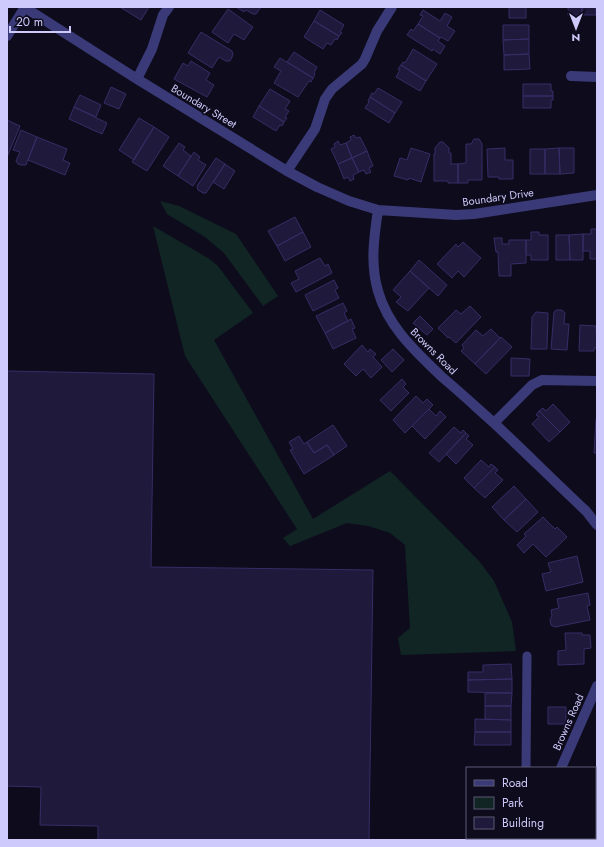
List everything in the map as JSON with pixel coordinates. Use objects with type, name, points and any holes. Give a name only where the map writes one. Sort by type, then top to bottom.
[{"type":"street","points":[[7,36],[24,7]]},
{"type":"street","name":"Boundary Street","points":[[24,7],[287,171],[349,202],[378,210]]},
{"type":"street","points":[[138,79],[152,49],[163,15],[169,7]]},
{"type":"street","points":[[287,171],[315,129],[325,99],[332,89],[362,64],[377,31],[392,7]]},
{"type":"street","points":[[571,76],[597,77]]},
{"type":"street","name":"Boundary Drive","points":[[378,210],[456,215],[474,214],[597,195]]},
{"type":"street","name":"Browns Road","points":[[378,210],[373,268],[378,292],[386,312],[398,332],[412,349],[586,511],[597,525]]},
{"type":"street","points":[[494,424],[532,385],[542,380],[597,381]]},
{"type":"street","name":"Browns Road","points":[[561,767],[597,686]]},
{"type":"lane","points":[[526,656],[526,767]]},
{"type":"green space","points":[[160,201],[179,206],[236,234],[278,296],[263,306],[224,253],[205,237],[167,214]]},
{"type":"green space","points":[[153,226],[208,258],[218,266],[253,313],[214,340],[313,519],[390,471],[479,561],[494,581],[512,622],[516,651],[401,655],[398,638],[410,628],[405,545],[390,533],[368,526],[347,523],[290,546],[283,538],[297,529],[185,356]]},
{"type":"green space","points":[[486,839],[519,839],[519,840]]},
{"type":"building","points":[[120,7],[149,7],[141,20]]},
{"type":"building","points":[[236,7],[261,7],[256,14],[253,14],[246,10],[244,12]]},
{"type":"building","points":[[509,7],[526,7],[526,18],[509,18]]},
{"type":"building","points":[[568,7],[582,7],[582,15],[568,15]]},
{"type":"building","points":[[582,7],[596,7],[596,15],[582,15]]},
{"type":"building","points":[[228,9],[253,27],[244,40],[234,34],[228,43],[212,32]]},
{"type":"building","points":[[320,10],[344,25],[340,32],[342,33],[339,36],[314,21]]},
{"type":"building","points":[[423,10],[440,21],[445,13],[452,17],[447,26],[455,31],[448,41],[441,37],[440,38],[418,24],[423,16],[420,15]]},
{"type":"building","points":[[314,21],[339,36],[337,40],[335,39],[331,45],[327,43],[323,49],[304,37]]},
{"type":"building","points":[[418,24],[440,38],[438,41],[445,46],[440,54],[433,49],[432,51],[407,35],[411,29],[413,31]]},
{"type":"building","points":[[503,25],[529,25],[529,39],[503,40]]},
{"type":"building","points":[[201,32],[232,51],[233,55],[230,61],[226,61],[219,57],[212,68],[188,53]]},
{"type":"building","points":[[529,39],[529,54],[504,55],[503,40]]},
{"type":"building","points":[[413,49],[437,64],[426,81],[401,65],[403,62],[405,63]]},
{"type":"building","points":[[294,52],[317,67],[313,78],[287,62]]},
{"type":"building","points":[[529,54],[530,69],[504,70],[504,55]]},
{"type":"building","points":[[280,58],[313,78],[311,82],[309,81],[298,97],[274,83],[281,71],[274,67]]},
{"type":"building","points":[[191,61],[210,73],[206,80],[214,85],[207,97],[174,79],[183,63],[188,66]]},
{"type":"building","points":[[401,65],[426,81],[420,91],[396,77],[400,70],[398,69]]},
{"type":"building","points":[[523,84],[551,84],[553,96],[523,96]]},
{"type":"building","points":[[111,87],[126,94],[119,109],[104,103]]},
{"type":"building","points":[[378,88],[402,102],[395,113],[370,97]]},
{"type":"building","points":[[270,89],[290,101],[285,109],[289,111],[284,122],[259,106]]},
{"type":"building","points":[[80,95],[101,105],[96,117],[74,107]]},
{"type":"building","points":[[523,96],[553,96],[553,100],[551,100],[551,108],[523,108]]},
{"type":"building","points":[[370,97],[395,113],[389,123],[365,108]]},
{"type":"building","points":[[259,106],[284,122],[282,126],[280,125],[276,131],[253,117]]},
{"type":"building","points":[[74,107],[107,123],[102,134],[69,119]]},
{"type":"building","points":[[139,118],[154,127],[134,160],[119,150]]},
{"type":"building","points":[[7,120],[20,126],[7,157]]},
{"type":"building","points":[[154,127],[169,137],[147,171],[132,162]]},
{"type":"building","points":[[21,130],[37,137],[26,165],[18,164],[16,161],[20,152],[13,150]]},
{"type":"building","points":[[354,135],[356,138],[360,137],[367,151],[352,158],[346,143],[351,140],[350,137]]},
{"type":"building","points":[[37,137],[67,149],[63,160],[70,163],[65,175],[28,160]]},
{"type":"building","points":[[474,139],[479,139],[482,144],[482,180],[468,180],[468,183],[458,183],[458,164],[466,163],[466,144],[471,144]]},
{"type":"building","points":[[338,141],[340,145],[346,143],[352,158],[338,164],[331,149],[335,147],[334,144]]},
{"type":"building","points":[[440,142],[443,142],[449,148],[449,153],[451,153],[451,164],[458,164],[458,183],[434,181],[434,154],[435,148]]},
{"type":"building","points":[[179,143],[185,147],[183,150],[191,156],[178,176],[163,166]]},
{"type":"building","points":[[411,148],[430,154],[421,182],[409,178],[408,180],[394,176],[400,158],[407,160]]},
{"type":"building","points":[[505,148],[505,160],[513,160],[513,179],[488,177],[487,149]]},
{"type":"building","points":[[559,148],[574,148],[574,173],[560,174]]},
{"type":"building","points":[[559,148],[560,174],[545,174],[545,149]]},
{"type":"building","points":[[530,149],[545,149],[545,174],[530,174]]},
{"type":"building","points":[[367,151],[373,166],[369,168],[371,172],[366,174],[364,170],[359,172],[352,158]]},
{"type":"building","points":[[194,152],[200,157],[198,160],[206,165],[193,186],[178,176]]},
{"type":"building","points":[[216,158],[225,164],[206,193],[203,193],[198,190],[197,186]]},
{"type":"building","points":[[352,158],[359,172],[353,175],[354,179],[350,181],[348,177],[344,179],[338,164]]},
{"type":"building","points":[[225,164],[235,171],[224,189],[213,182]]},
{"type":"building","points":[[295,217],[303,232],[277,246],[268,231]]},
{"type":"building","points":[[591,229],[597,229],[597,259],[590,259],[590,251],[583,251],[583,234],[591,234]]},
{"type":"building","points":[[303,232],[311,247],[285,261],[277,246]]},
{"type":"building","points":[[531,232],[539,232],[539,235],[548,235],[548,260],[531,260],[531,255],[526,255],[526,240],[531,240]]},
{"type":"building","points":[[583,234],[583,260],[570,260],[569,235]]},
{"type":"building","points":[[556,235],[569,235],[570,260],[556,260]]},
{"type":"building","points":[[494,238],[502,238],[502,244],[509,244],[509,240],[526,240],[526,263],[511,264],[511,276],[499,276],[498,252],[496,252]]},
{"type":"building","points":[[463,242],[481,258],[464,277],[458,271],[452,278],[437,264],[456,244],[458,247]]},
{"type":"building","points":[[320,258],[325,266],[328,264],[332,273],[296,292],[291,283],[299,279],[295,271]]},
{"type":"building","points":[[419,260],[447,285],[438,296],[410,271]]},
{"type":"building","points":[[410,271],[429,288],[408,311],[396,302],[401,297],[393,290]]},
{"type":"building","points":[[334,280],[338,288],[335,290],[339,298],[313,311],[305,295]]},
{"type":"building","points":[[343,303],[347,311],[344,313],[348,321],[325,333],[316,316]]},
{"type":"building","points":[[470,306],[481,317],[456,343],[449,337],[448,338],[438,328],[456,310],[461,314]]},
{"type":"building","points":[[556,310],[562,310],[565,313],[564,324],[569,324],[567,350],[551,349],[554,312]]},
{"type":"building","points":[[536,312],[548,313],[547,349],[531,349],[532,317]]},
{"type":"building","points":[[420,316],[433,329],[427,335],[413,323]]},
{"type":"building","points":[[351,319],[355,328],[352,329],[356,338],[333,349],[325,333]]},
{"type":"building","points":[[580,325],[596,326],[597,348],[594,348],[594,351],[579,351]]},
{"type":"building","points":[[491,329],[500,338],[475,364],[461,351],[464,348],[462,345],[476,330],[483,336]]},
{"type":"building","points":[[501,337],[512,347],[486,374],[475,364]]},
{"type":"building","points":[[362,345],[368,352],[370,349],[376,354],[373,357],[382,367],[371,378],[363,369],[356,376],[344,364]]},
{"type":"building","points":[[393,349],[404,360],[392,372],[381,360]]},
{"type":"building","points":[[511,358],[530,359],[529,376],[511,376]]},
{"type":"building","points":[[7,371],[154,374],[151,567],[373,570],[369,840],[98,840],[98,826],[40,825],[41,787],[7,786]]},
{"type":"building","points":[[402,379],[406,384],[403,387],[409,393],[391,411],[380,400]]},
{"type":"building","points":[[416,396],[423,403],[427,399],[433,405],[405,433],[393,420]]},
{"type":"building","points":[[553,404],[570,422],[560,432],[539,411],[543,408],[546,411]]},
{"type":"building","points":[[429,409],[436,416],[440,411],[446,417],[425,439],[412,426]]},
{"type":"building","points":[[539,411],[560,432],[549,442],[532,424],[539,417],[536,415]]},
{"type":"building","points":[[596,419],[597,453],[594,453]]},
{"type":"building","points":[[333,425],[347,446],[334,455],[327,445],[314,453],[307,442]]},
{"type":"building","points":[[454,427],[461,433],[463,430],[466,433],[439,462],[429,453]]},
{"type":"building","points":[[466,433],[469,436],[466,439],[473,445],[456,464],[446,454]]},
{"type":"building","points":[[299,436],[304,444],[307,442],[314,453],[327,445],[334,455],[304,474],[290,450],[293,449],[289,442]]},
{"type":"building","points":[[481,460],[489,467],[491,464],[495,467],[474,488],[464,478]]},
{"type":"building","points":[[495,467],[498,470],[495,473],[503,480],[485,498],[474,488]]},
{"type":"building","points":[[514,486],[526,499],[504,520],[492,507]]},
{"type":"building","points":[[526,499],[538,512],[517,532],[504,520]]},
{"type":"building","points":[[543,517],[555,529],[557,527],[567,537],[546,557],[533,544],[524,553],[517,545],[526,536],[524,534]]},
{"type":"building","points":[[577,556],[583,582],[546,591],[542,574],[551,572],[548,563]]},
{"type":"building","points":[[588,593],[590,605],[587,606],[590,620],[555,627],[551,625],[551,610],[559,608],[557,599]]},
{"type":"building","points":[[565,633],[582,633],[582,635],[590,635],[591,648],[584,649],[584,664],[558,665],[558,651],[566,650]]},
{"type":"building","points":[[511,664],[512,679],[468,680],[468,672],[483,672],[483,665]]},
{"type":"building","points":[[512,679],[512,693],[468,692],[468,680]]},
{"type":"building","points":[[485,693],[512,693],[511,706],[485,706]]},
{"type":"building","points":[[485,706],[511,706],[511,720],[485,719]]},
{"type":"building","points":[[548,707],[566,707],[566,724],[548,724]]},
{"type":"building","points":[[475,719],[511,720],[511,732],[475,732]]},
{"type":"building","points":[[475,732],[511,732],[511,745],[474,745]]},
{"type":"building","points":[[596,787],[597,787],[596,823]]}]
